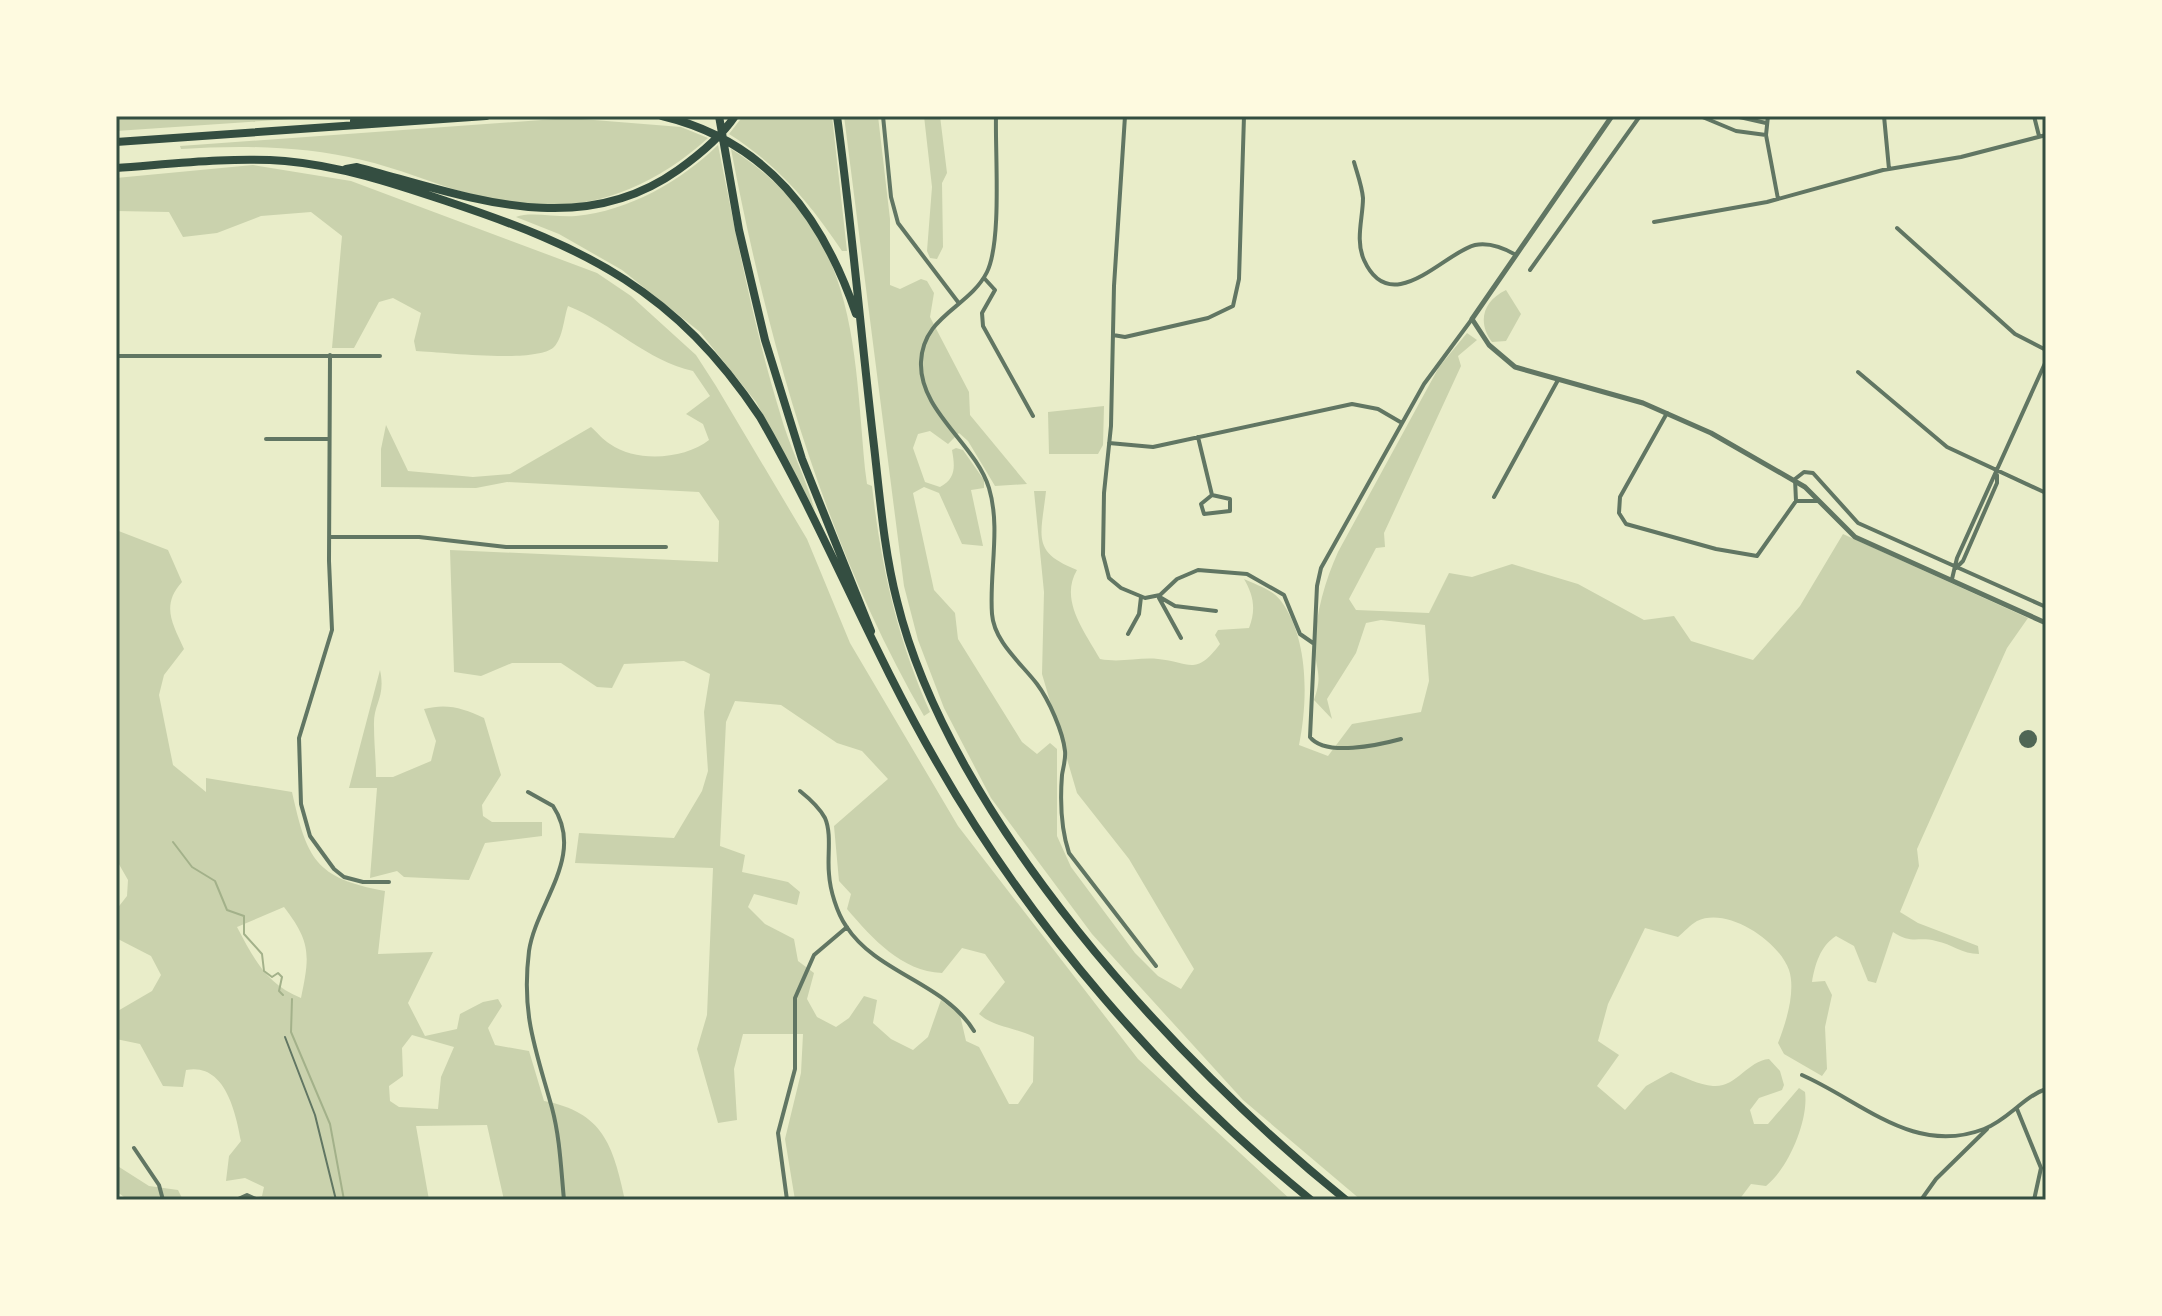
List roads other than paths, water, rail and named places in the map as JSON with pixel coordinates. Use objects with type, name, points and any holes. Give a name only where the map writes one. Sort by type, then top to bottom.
[{"type":"highway","points":[[311,128],[389,116]]},
{"type":"highway","points":[[116,142],[486,116]]},
{"type":"highway","points":[[662,116],[702,129],[745,152],[795,196],[835,256],[859,322]]},
{"type":"highway","points":[[719,116],[751,285],[787,415],[873,638],[913,719],[960,802],[1053,932],[1112,1004],[1186,1086],[1311,1200]]},
{"type":"highway","points":[[345,169],[357,167],[499,204],[558,210],[627,197],[670,176],[707,147],[735,116]]},
{"type":"highway","points":[[837,116],[891,577],[918,668],[954,747],[1033,869],[1112,971],[1220,1088],[1346,1200]]},
{"type":"highway","points":[[116,168],[242,160],[345,169],[554,239],[611,269],[669,310],[716,358],[760,417],[859,616],[873,638]]},
{"type":"street","points":[[883,116],[891,197],[898,223],[958,302]]},
{"type":"street","points":[[996,116],[993,251],[984,278],[933,326],[922,352],[922,375],[929,394],[977,464],[989,489],[993,516],[992,616],[1006,646],[1040,688],[1065,751],[1062,799],[1064,837],[1069,853],[1156,966]]},
{"type":"street","points":[[1125,116],[1103,555],[1109,578],[1121,588],[1141,597],[1158,596],[1175,606],[1216,611]]},
{"type":"street","points":[[1113,335],[1125,337],[1208,318],[1233,306],[1239,279],[1244,116]]},
{"type":"street","points":[[1401,739],[1340,747],[1313,741],[1308,727],[1321,568],[1434,368],[1472,319],[1612,116]]},
{"type":"street","points":[[1530,270],[1640,116]]},
{"type":"street","points":[[1700,116],[1736,131],[1766,135]]},
{"type":"street","points":[[1735,116],[1766,123]]},
{"type":"street","points":[[1768,116],[1766,135],[1778,199]]},
{"type":"street","points":[[1884,116],[1889,169]]},
{"type":"street","points":[[2034,116],[2039,136]]},
{"type":"street","points":[[1654,222],[1778,199],[1889,169],[1961,157],[2046,135]]},
{"type":"street","points":[[1354,162],[1363,198],[1361,251],[1369,269],[1385,280],[1414,281],[1466,248],[1479,245],[1501,247],[1516,255]]},
{"type":"street","points":[[1897,228],[2015,334],[2046,350]]},
{"type":"street","points":[[984,278],[995,290],[982,313],[983,326],[1033,416]]},
{"type":"street","points":[[1472,319],[1504,360],[1521,369],[1667,413],[1711,433],[1795,479],[1855,537],[2046,623]]},
{"type":"street","points":[[330,355],[332,630],[299,738],[301,804],[310,836],[334,869],[363,882],[389,882]]},
{"type":"street","points":[[116,356],[380,356]]},
{"type":"street","points":[[1952,579],[1997,483],[1997,472],[2046,361]]},
{"type":"street","points":[[1858,372],[1947,447],[2046,493]]},
{"type":"street","points":[[1494,497],[1558,380]]},
{"type":"street","points":[[1109,443],[1153,447],[1352,404],[1378,409],[1402,423]]},
{"type":"street","points":[[1667,413],[1620,497],[1619,513],[1626,524],[1752,557],[1766,547],[1796,501],[1795,479]]},
{"type":"street","points":[[1198,437],[1212,495]]},
{"type":"street","points":[[266,439],[329,439]]},
{"type":"street","points":[[1795,479],[1804,472],[1817,474],[1858,523],[2046,607]]},
{"type":"street","points":[[1212,495],[1230,499],[1230,511],[1204,514],[1201,504],[1212,495]]},
{"type":"street","points":[[1796,501],[1821,502]]},
{"type":"street","points":[[330,537],[419,537],[506,547],[666,547]]},
{"type":"street","points":[[1158,596],[1177,579],[1198,570],[1247,574],[1284,595],[1300,634],[1313,643]]},
{"type":"street","points":[[1158,596],[1181,638]]},
{"type":"street","points":[[1128,634],[1139,614],[1141,597]]},
{"type":"street","points":[[800,791],[818,807],[827,821],[829,877],[847,927],[867,948],[950,1001],[962,1012],[974,1031]]},
{"type":"street","points":[[528,792],[540,795],[553,806],[563,837],[561,868],[531,940],[527,988],[530,1035],[552,1111],[564,1200]]},
{"type":"street","points":[[787,1200],[778,1133],[795,1069],[795,998],[814,955],[847,927]]},
{"type":"street","points":[[1802,1075],[1894,1124],[1919,1133],[1944,1139],[1988,1128]]},
{"type":"street","points":[[1921,1200],[1988,1128],[2034,1094],[2046,1089]]},
{"type":"street","points":[[2017,1109],[2041,1168],[2034,1200]]},
{"type":"street","points":[[134,1148],[159,1185],[163,1200]]},
{"type":"street","points":[[236,1200],[247,1195],[258,1200]]},
{"type":"lane","points":[[285,1037],[315,1115],[336,1200]]},
{"type":"waterway","points":[[173,842],[192,867],[215,881],[227,910],[244,916],[244,934],[262,954],[264,971],[272,977],[278,973],[282,977],[279,991],[283,995]]},
{"type":"waterway","points":[[292,999],[291,1032],[330,1124],[344,1200]]}]
